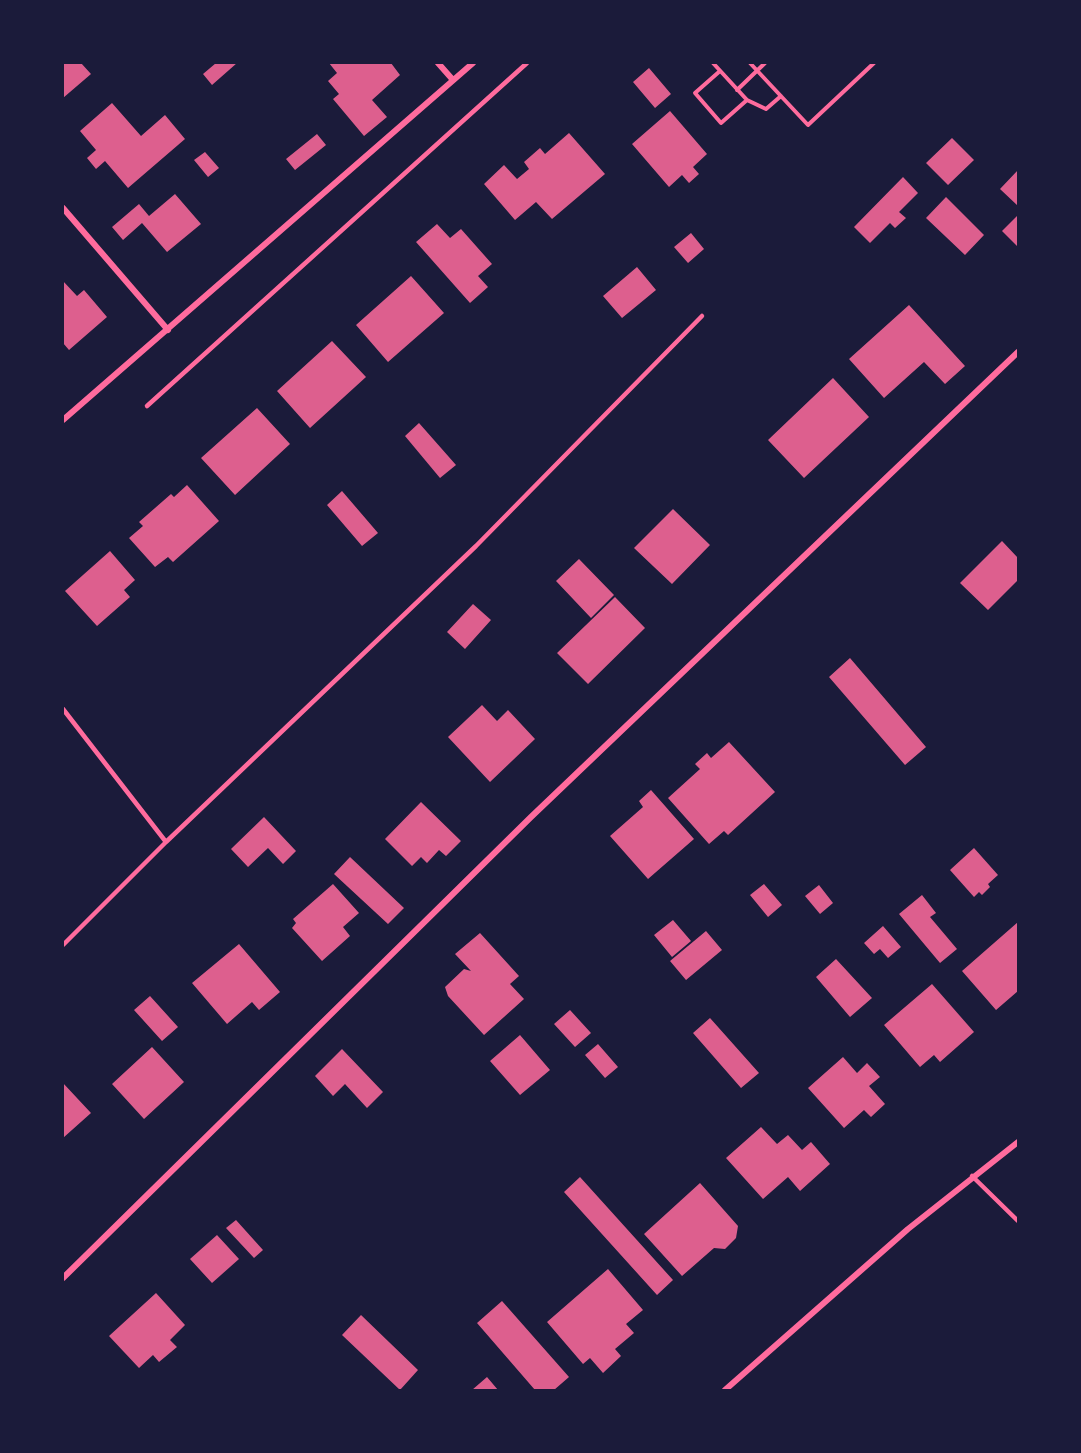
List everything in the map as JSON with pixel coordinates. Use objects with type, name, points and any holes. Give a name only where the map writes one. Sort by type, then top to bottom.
[{"type":"street","points":[[438,63],[453,80]]},
{"type":"street","points":[[63,420],[473,63]]},
{"type":"street","points":[[63,208],[168,330]]},
{"type":"street","points":[[63,1278],[523,825],[1018,352]]},
{"type":"street","points":[[725,1390],[972,1176],[1018,1142]]},
{"type":"lane","points":[[147,406],[527,63]]},
{"type":"lane","points":[[63,945],[166,842],[476,546],[702,316]]},
{"type":"lane","points":[[63,709],[166,842]]},
{"type":"lane","points":[[972,1176],[1018,1221]]},
{"type":"path","points":[[713,63],[747,100],[766,109],[781,96]]},
{"type":"path","points":[[750,63],[808,125],[874,63]]},
{"type":"path","points":[[737,90],[765,63]]},
{"type":"path","points":[[720,71],[695,93],[721,123],[747,100]]},
{"type":"building","points":[[63,63],[81,63],[91,74],[63,98]]},
{"type":"building","points":[[216,63],[237,63],[212,85],[203,74]]},
{"type":"building","points":[[329,63],[391,63],[400,75],[372,100],[387,117],[364,136],[333,99],[339,94],[328,81],[337,73]]},
{"type":"building","points":[[649,68],[671,94],[655,108],[633,82]]},
{"type":"building","points":[[112,103],[141,136],[165,115],[185,139],[128,188],[105,161],[96,169],[87,158],[96,150],[80,131]]},
{"type":"building","points":[[670,111],[707,154],[693,167],[699,174],[689,183],[682,175],[669,187],[632,144]]},
{"type":"building","points":[[569,133],[605,174],[552,219],[536,202],[515,220],[484,184],[504,165],[517,179],[529,169],[524,162],[540,148],[545,154]]},
{"type":"building","points":[[317,134],[326,145],[295,170],[286,159]]},
{"type":"building","points":[[952,138],[974,160],[948,185],[926,163]]},
{"type":"building","points":[[205,152],[219,168],[208,177],[194,160]]},
{"type":"building","points":[[1018,170],[1018,206],[1000,189]]},
{"type":"building","points":[[903,177],[918,193],[899,212],[906,218],[895,228],[890,223],[870,243],[854,227]]},
{"type":"building","points":[[175,194],[201,224],[167,252],[142,223],[123,240],[112,227],[139,204],[149,216]]},
{"type":"building","points":[[946,197],[984,235],[965,255],[926,218]]},
{"type":"building","points":[[1018,215],[1018,247],[1002,231]]},
{"type":"building","points":[[437,224],[450,238],[461,229],[492,264],[478,276],[488,287],[470,303],[416,242]]},
{"type":"building","points":[[691,233],[704,249],[688,263],[674,247]]},
{"type":"building","points":[[637,267],[656,290],[622,318],[603,296]]},
{"type":"building","points":[[411,276],[444,313],[388,362],[356,325]]},
{"type":"building","points":[[63,281],[77,296],[84,290],[107,317],[69,350],[63,343]]},
{"type":"building","points":[[909,305],[965,366],[945,384],[924,362],[884,398],[849,359]]},
{"type":"building","points":[[332,341],[366,377],[310,428],[277,391]]},
{"type":"building","points":[[833,378],[869,417],[804,478],[768,440]]},
{"type":"building","points":[[257,408],[290,444],[235,495],[201,458]]},
{"type":"building","points":[[419,423],[456,465],[440,478],[405,436]]},
{"type":"building","points":[[187,485],[219,521],[173,562],[168,557],[155,567],[129,538],[143,526],[139,522],[171,494],[174,497]]},
{"type":"building","points":[[342,491],[378,533],[362,546],[327,505]]},
{"type":"building","points":[[673,509],[710,545],[672,584],[634,548]]},
{"type":"building","points":[[1002,541],[1018,558],[1018,580],[988,610],[960,583]]},
{"type":"building","points":[[110,551],[135,580],[124,590],[130,597],[97,626],[65,591]]},
{"type":"building","points":[[579,559],[614,595],[591,618],[556,581]]},
{"type":"building","points":[[615,597],[645,628],[588,684],[557,653]]},
{"type":"building","points":[[473,604],[491,620],[465,649],[447,632]]},
{"type":"building","points":[[850,658],[926,747],[905,765],[829,677]]},
{"type":"building","points":[[482,705],[497,721],[508,710],[535,739],[490,782],[448,737]]},
{"type":"building","points":[[729,742],[775,792],[728,835],[724,831],[709,844],[668,798],[700,769],[695,764],[707,753],[711,758]]},
{"type":"building","points":[[651,790],[694,839],[648,879],[610,836],[643,807],[639,801]]},
{"type":"building","points":[[421,802],[461,841],[446,856],[439,850],[427,863],[421,857],[412,866],[385,839]]},
{"type":"building","points":[[264,817],[296,851],[283,864],[268,848],[248,867],[231,849]]},
{"type":"building","points":[[974,848],[998,875],[988,884],[990,887],[982,895],[979,892],[974,897],[950,870]]},
{"type":"building","points":[[350,857],[404,908],[388,924],[334,874]]},
{"type":"building","points":[[333,884],[359,913],[343,927],[350,936],[322,961],[292,928],[296,923],[293,919]]},
{"type":"building","points":[[764,884],[782,905],[768,917],[750,895]]},
{"type":"building","points":[[819,885],[833,903],[820,914],[805,896]]},
{"type":"building","points":[[922,895],[936,913],[930,917],[957,949],[940,963],[899,914]]},
{"type":"building","points":[[673,920],[691,941],[672,957],[654,935]]},
{"type":"building","points":[[1018,922],[1018,991],[996,1010],[962,971]]},
{"type":"building","points":[[883,926],[901,947],[888,958],[880,949],[874,954],[864,943]]},
{"type":"building","points":[[706,931],[722,950],[686,980],[670,961]]},
{"type":"building","points":[[480,933],[519,976],[510,984],[524,999],[484,1035],[448,996],[445,987],[464,969],[471,971],[455,954]]},
{"type":"building","points":[[239,944],[280,992],[259,1010],[252,1002],[227,1024],[192,983]]},
{"type":"building","points":[[836,959],[872,998],[850,1017],[816,977]]},
{"type":"building","points":[[932,984],[974,1032],[940,1062],[934,1055],[920,1067],[884,1025]]},
{"type":"building","points":[[150,996],[178,1027],[162,1041],[134,1010]]},
{"type":"building","points":[[570,1010],[591,1033],[575,1047],[554,1024]]},
{"type":"building","points":[[710,1018],[759,1073],[741,1088],[693,1033]]},
{"type":"building","points":[[520,1035],[550,1070],[520,1095],[490,1061]]},
{"type":"building","points":[[598,1044],[618,1067],[605,1078],[585,1055]]},
{"type":"building","points":[[152,1047],[184,1082],[144,1119],[112,1084]]},
{"type":"building","points":[[342,1049],[383,1092],[367,1108],[345,1084],[333,1096],[315,1076]]},
{"type":"building","points":[[843,1057],[857,1073],[867,1063],[880,1077],[869,1086],[885,1104],[871,1117],[864,1110],[844,1128],[808,1088]]},
{"type":"building","points":[[63,1083],[91,1113],[63,1138]]},
{"type":"building","points":[[761,1127],[777,1144],[788,1135],[802,1150],[811,1142],[830,1164],[800,1191],[788,1177],[763,1199],[726,1158]]},
{"type":"building","points":[[580,1177],[673,1280],[657,1295],[564,1192]]},
{"type":"building","points":[[700,1183],[738,1226],[736,1238],[725,1249],[714,1248],[682,1276],[644,1234]]},
{"type":"building","points":[[236,1220],[263,1250],[254,1258],[226,1228]]},
{"type":"building","points":[[217,1235],[239,1259],[212,1283],[190,1259]]},
{"type":"building","points":[[608,1269],[643,1310],[626,1324],[634,1333],[615,1349],[621,1356],[603,1373],[590,1358],[583,1364],[547,1322]]},
{"type":"building","points":[[156,1293],[185,1325],[170,1340],[177,1347],[159,1362],[153,1355],[139,1368],[109,1336]]},
{"type":"building","points":[[502,1301],[569,1377],[554,1390],[535,1390],[477,1323]]},
{"type":"building","points":[[361,1315],[418,1370],[400,1390],[342,1335]]},
{"type":"building","points":[[487,1377],[498,1390],[472,1390]]}]
